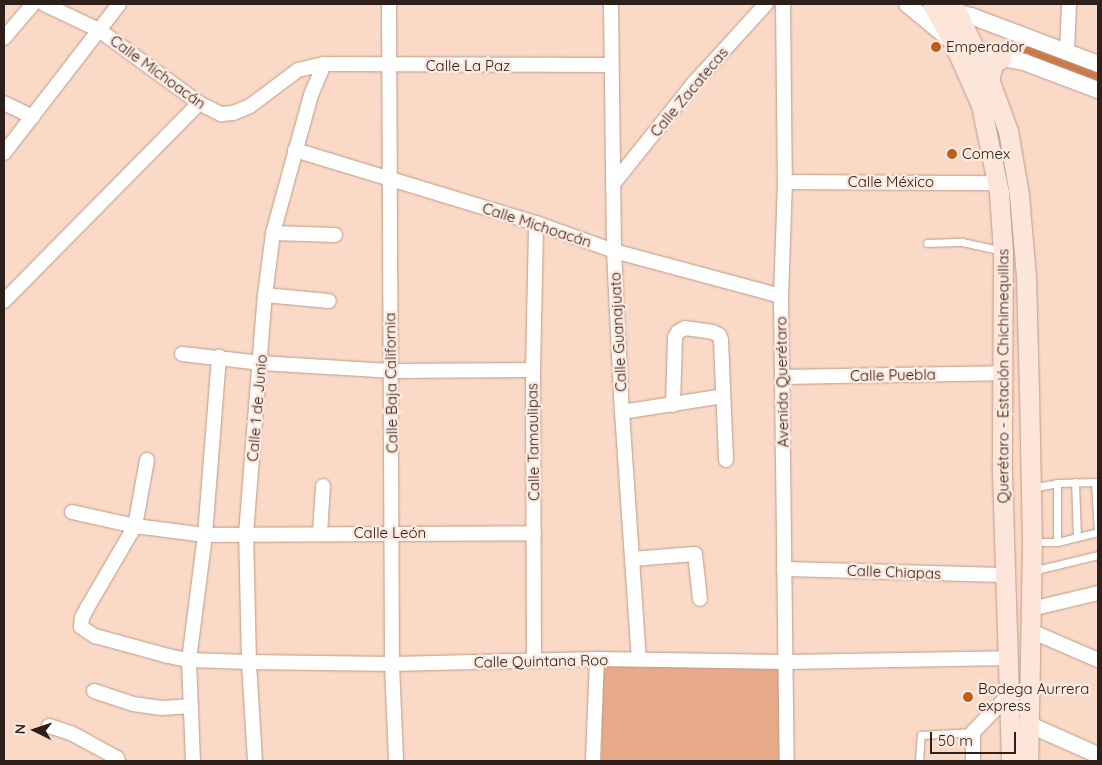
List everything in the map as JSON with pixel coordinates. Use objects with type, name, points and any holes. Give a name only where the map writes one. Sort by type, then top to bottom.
[{"type":"main road","name":"Querétaro - Estación Chichimequillas","points":[[944,7],[953,42],[981,106],[997,183],[1003,251],[1004,373],[1002,473],[1011,761]]},
{"type":"main road","name":"Querétaro - Estación Chichimequillas","points":[[944,7],[976,50],[989,79],[1008,131],[1019,195],[1026,278],[1032,542],[1028,761]]},
{"type":"main road","points":[[989,79],[994,63],[1002,58]]},
{"type":"main road","points":[[1002,473],[1012,504],[1024,504],[1031,488]]},
{"type":"main road","points":[[1004,548],[1007,543],[1014,539],[1019,540],[1024,546],[1029,676]]},
{"type":"street","points":[[4,38],[33,4]]},
{"type":"street","name":"Calle Michoacán","points":[[44,4],[99,30],[199,103],[221,114],[233,113],[250,106],[298,70],[324,64]]},
{"type":"street","points":[[4,153],[119,4]]},
{"type":"street","name":"Calle Baja California","points":[[389,4],[391,66],[390,371],[393,532],[392,664],[396,761]]},
{"type":"street","name":"Calle Guanajuato","points":[[611,4],[614,251],[622,412],[639,659]]},
{"type":"street","name":"Calle Zacatecas","points":[[614,183],[693,84],[766,4]]},
{"type":"street","name":"Avenida Querétaro","points":[[784,4],[785,182],[781,296],[787,761]]},
{"type":"street","points":[[908,4],[953,42],[1002,58],[1024,62],[1098,90]]},
{"type":"street","points":[[915,4],[944,7],[1098,64]]},
{"type":"street","points":[[1067,52],[1069,4]]},
{"type":"street","points":[[1024,62],[1020,56],[1020,50],[1024,44],[1030,41],[1037,41]]},
{"type":"street","name":"Calle La Paz","points":[[324,64],[391,66],[611,65]]},
{"type":"street","name":"Calle 1 de Junio","points":[[255,761],[249,662],[246,534],[265,295],[273,233],[311,95],[324,64]]},
{"type":"street","points":[[4,103],[33,117]]},
{"type":"street","points":[[4,301],[199,103]]},
{"type":"street","name":"Calle Michoacán","points":[[295,150],[536,223],[614,251],[781,296]]},
{"type":"street","name":"Calle México","points":[[785,182],[997,183]]},
{"type":"street","name":"Calle Tamaulipas","points":[[534,661],[532,370],[536,223]]},
{"type":"street","points":[[273,233],[335,236]]},
{"type":"street","points":[[265,295],[329,301]]},
{"type":"street","points":[[673,405],[676,338],[678,332],[685,328],[713,332],[719,335],[721,340],[726,460]]},
{"type":"street","points":[[182,354],[260,363],[390,371],[532,370]]},
{"type":"street","points":[[193,761],[189,660],[205,535],[219,357]]},
{"type":"street","name":"Calle Puebla","points":[[782,377],[1004,373]]},
{"type":"street","points":[[622,412],[723,396]]},
{"type":"street","points":[[136,526],[147,460]]},
{"type":"street","points":[[320,533],[323,486]]},
{"type":"street","name":"Calle León","points":[[72,512],[136,526],[205,535],[393,532],[534,533]]},
{"type":"street","name":"Calle Quintana Roo","points":[[136,526],[87,608],[82,618],[81,627],[95,636],[189,660],[392,664],[597,659],[786,662],[1008,658]]},
{"type":"street","points":[[632,559],[696,554],[700,600]]},
{"type":"street","name":"Calle Chiapas","points":[[784,569],[1005,575]]},
{"type":"street","points":[[1031,609],[1098,593]]},
{"type":"street","points":[[1031,631],[1098,660]]},
{"type":"street","points":[[593,761],[597,659]]},
{"type":"street","points":[[94,691],[133,704],[162,708],[191,706]]},
{"type":"street","points":[[973,761],[973,732],[1010,694]]},
{"type":"street","points":[[1028,724],[1098,755]]},
{"type":"street","points":[[49,726],[71,733],[116,758],[118,761]]},
{"type":"lane","points":[[927,243],[962,242],[1003,251]]},
{"type":"lane","points":[[1075,482],[1077,537]]},
{"type":"lane","points":[[1031,488],[1056,483],[1096,482],[1098,532],[1057,542],[1032,542]]},
{"type":"lane","points":[[1056,483],[1057,542]]},
{"type":"lane","points":[[1032,571],[1098,555]]},
{"type":"lane","points":[[919,761],[919,740],[921,735],[973,732]]},
{"type":"shaded area","points":[[603,662],[784,665],[782,761],[601,761]]},
{"type":"waterway","points":[[1030,52],[1098,77]]},
{"type":"place","name":"Emperador","points":[[936,47]]},
{"type":"place","name":"Comex","points":[[952,154]]},
{"type":"place","name":"Bodega Aurrera express","points":[[968,697]]}]
